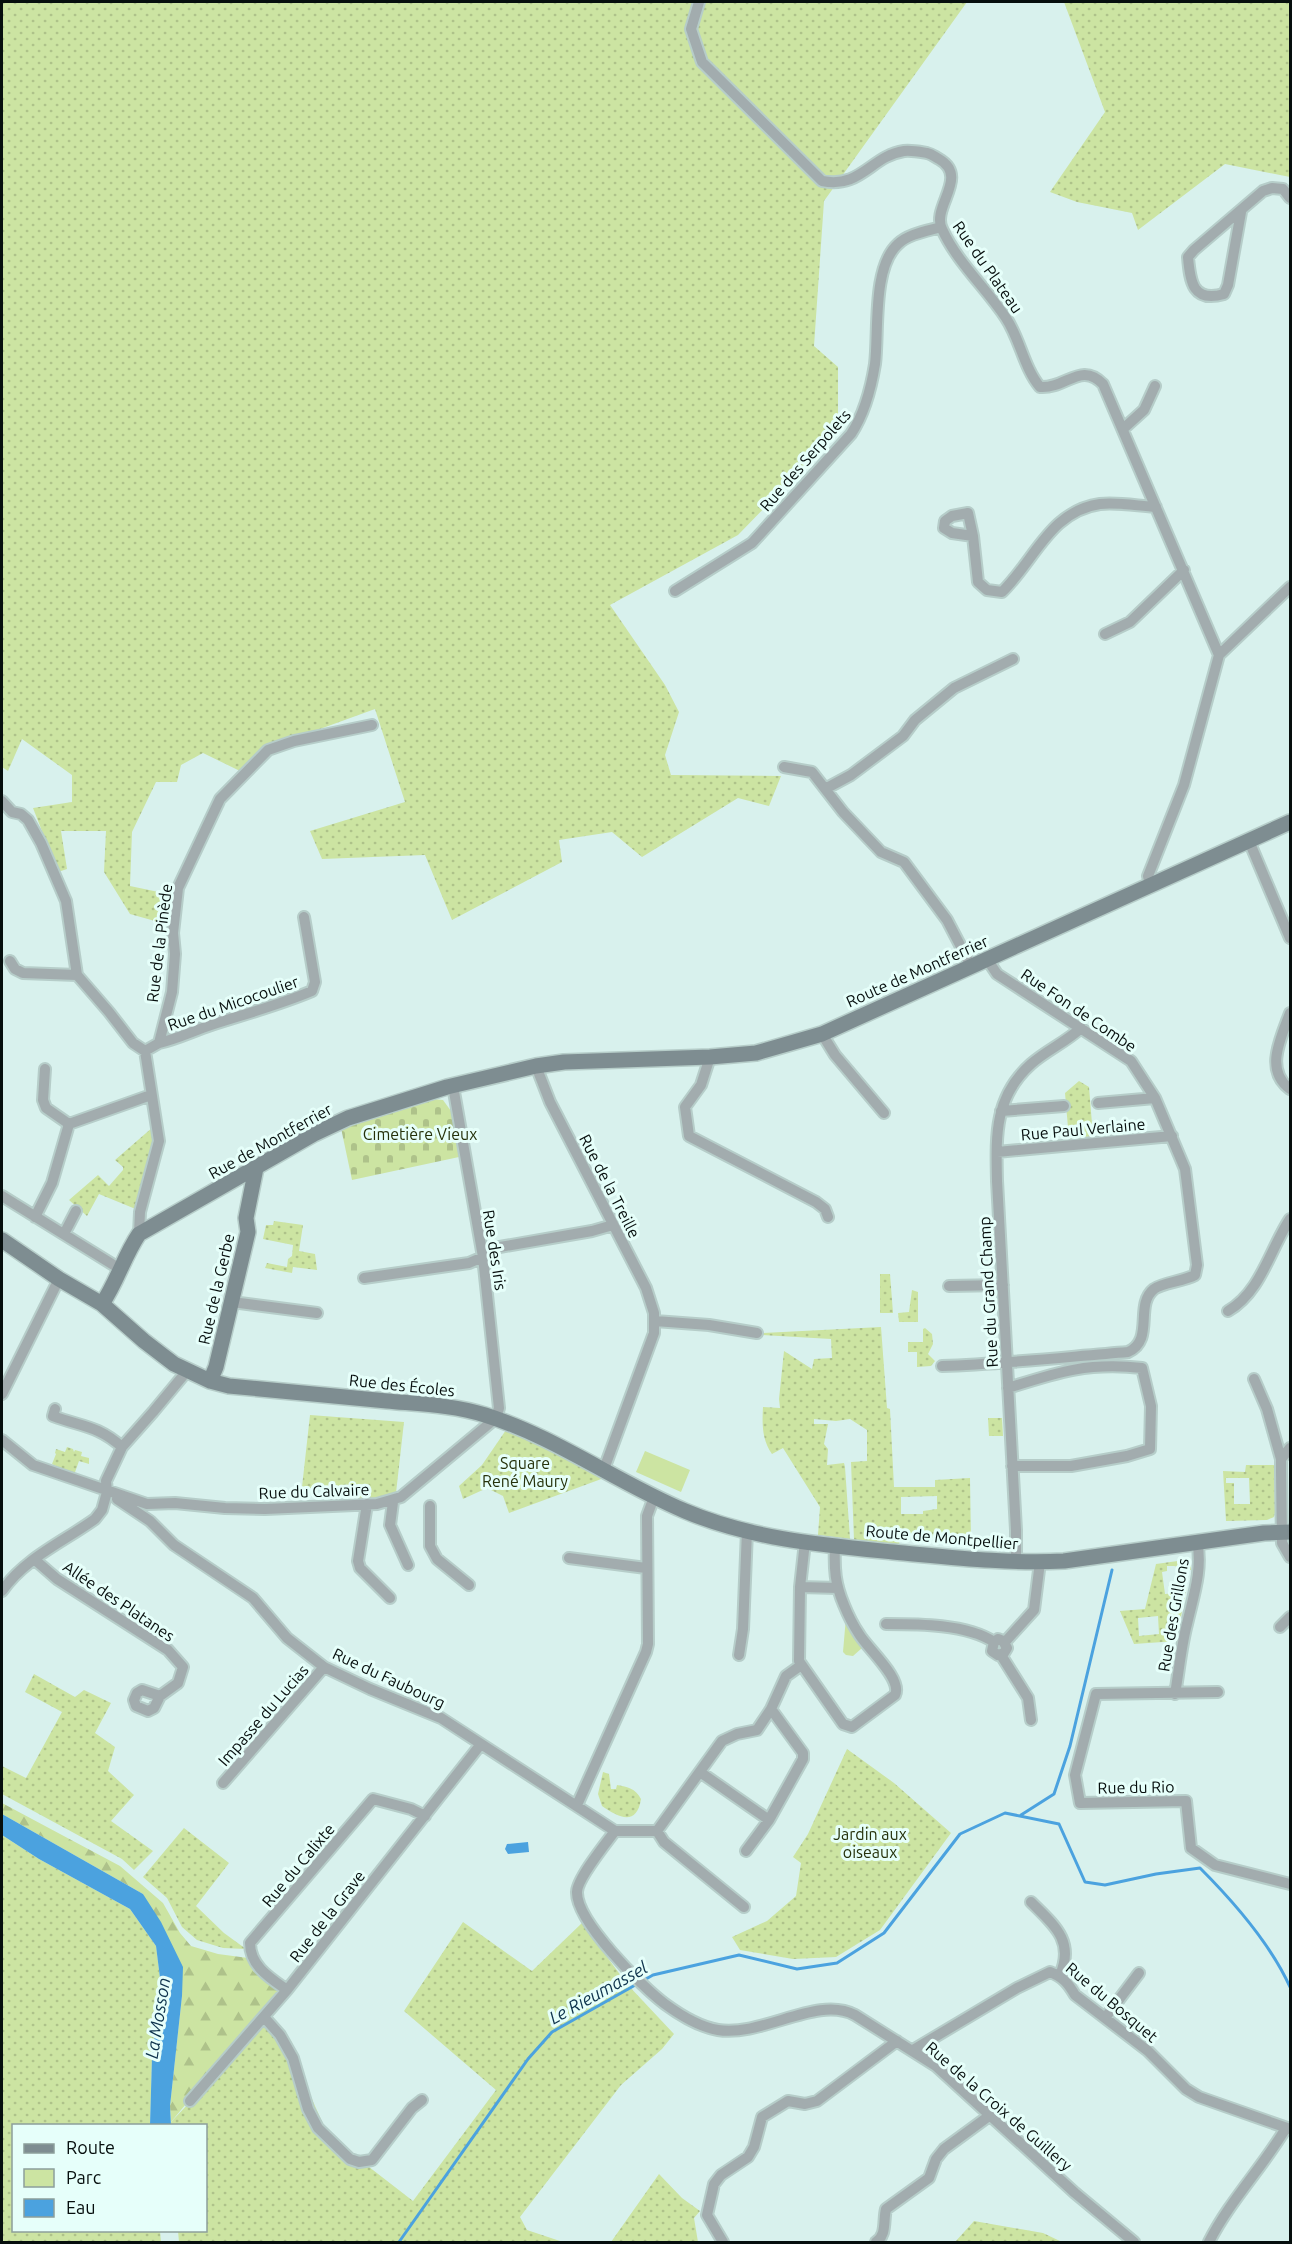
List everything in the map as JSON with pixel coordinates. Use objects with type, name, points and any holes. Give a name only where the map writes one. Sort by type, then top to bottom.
[{"type":"street","name":"Rue du Plateau","points":[[699,2],[691,29],[702,62],[822,181],[837,184],[860,175],[883,159],[905,151],[930,153],[947,163],[951,176],[949,190],[940,214],[941,227],[965,265],[1006,318],[1014,331],[1034,380],[1040,387],[1050,388],[1078,375],[1088,374],[1096,376],[1103,384],[1220,655]]},
{"type":"street","points":[[1241,212],[1228,285],[1224,294],[1215,296],[1199,293],[1194,289],[1190,280],[1188,257],[1263,191],[1272,188],[1283,189],[1290,198]]},
{"type":"street","name":"Rue des Serpolets","points":[[675,591],[752,543],[852,434],[863,416],[874,365],[881,276],[888,257],[898,243],[941,227]]},
{"type":"street","points":[[1123,429],[1144,410],[1155,386]]},
{"type":"street","points":[[973,536],[978,582],[987,590],[1002,592],[1016,578],[1054,526],[1078,509],[1102,504],[1156,507]]},
{"type":"street","points":[[1104,634],[1130,622],[1184,570]]},
{"type":"street","points":[[1150,884],[1148,876],[1184,785],[1220,655],[1290,587]]},
{"type":"street","points":[[825,789],[850,775],[903,736],[915,720],[954,688],[1013,659]]},
{"type":"street","name":"Rue de la Pinède","points":[[159,1043],[171,992],[175,954],[173,933],[178,888],[220,798],[268,750],[294,741],[372,725]]},
{"type":"street","points":[[784,767],[812,772],[843,812],[881,852],[904,862],[947,920],[971,966]]},
{"type":"street","points":[[2,801],[12,812],[21,814],[28,820],[59,884],[69,918],[77,975],[109,1011],[133,1043],[145,1051],[159,1141],[158,1149],[140,1212],[139,1234],[102,1304]]},
{"type":"street","name":"Route de Montferrier","points":[[536,1066],[564,1062],[710,1057],[756,1053],[822,1034],[1290,822]]},
{"type":"street","points":[[1249,841],[1290,938]]},
{"type":"street","name":"Rue du Micocoulier","points":[[159,1043],[180,1039],[205,1027],[284,1003],[312,991],[315,982],[304,916]]},
{"type":"street","name":"Rue Fon de Combe","points":[[987,959],[998,974],[1131,1061],[1155,1098],[1185,1169],[1197,1255],[1195,1275],[1155,1288],[1147,1297],[1142,1341],[1136,1348],[1128,1352],[1026,1360],[1007,1364]]},
{"type":"street","points":[[10,961],[15,969],[23,973],[77,975]]},
{"type":"street","points":[[1290,1013],[1276,1055],[1277,1071],[1281,1082],[1290,1089]]},
{"type":"street","points":[[1058,1043],[1065,1032],[1066,1019]]},
{"type":"street","name":"Rue du Grand Champ","points":[[1016,1562],[996,1152],[1001,1111],[1007,1093],[1030,1065],[1081,1028]]},
{"type":"street","points":[[822,1034],[835,1055],[884,1113]]},
{"type":"street","points":[[145,1051],[159,1043]]},
{"type":"street","points":[[710,1057],[700,1085],[685,1107],[689,1136],[816,1202],[825,1209],[828,1217]]},
{"type":"street","name":"Rue de Montferrier","points":[[139,1234],[314,1134],[348,1118],[453,1086],[536,1066]]},
{"type":"street","name":"Rue de la Treille","points":[[536,1066],[550,1102],[646,1287],[655,1322],[654,1333],[604,1469]]},
{"type":"street","points":[[45,1069],[43,1100],[46,1108],[69,1124]]},
{"type":"street","name":"Rue des Iris","points":[[453,1086],[483,1257],[496,1367],[499,1408],[496,1418]]},
{"type":"street","points":[[69,1124],[151,1095]]},
{"type":"street","points":[[1098,1103],[1155,1098]]},
{"type":"street","points":[[1001,1111],[1064,1106]]},
{"type":"street","points":[[35,1217],[52,1183],[69,1124]]},
{"type":"street","name":"Rue Paul Verlaine","points":[[996,1152],[1172,1136]]},
{"type":"street","name":"Rue de la Gerbe","points":[[210,1381],[216,1367],[248,1232],[246,1218],[256,1168]]},
{"type":"street","points":[[2,1196],[120,1269]]},
{"type":"street","points":[[64,1234],[76,1211]]},
{"type":"street","points":[[1228,1311],[1241,1303],[1251,1291],[1289,1223]]},
{"type":"street","points":[[364,1278],[469,1263],[483,1257],[494,1248],[592,1231],[613,1225]]},
{"type":"street","name":"Rue des Écoles","points":[[2,1240],[58,1279],[102,1304],[144,1341],[187,1371],[210,1381],[229,1386],[432,1405],[481,1413],[562,1446],[604,1469]]},
{"type":"street","points":[[2,1394],[58,1279]]},
{"type":"street","points":[[949,1286],[1003,1285]]},
{"type":"street","points":[[232,1302],[317,1313]]},
{"type":"street","points":[[655,1322],[709,1324],[757,1333]]},
{"type":"street","points":[[942,1366],[1007,1364]]},
{"type":"street","points":[[1008,1388],[1043,1376],[1087,1366],[1120,1365],[1142,1368],[1150,1406],[1150,1449],[1127,1456],[1071,1466],[1012,1466]]},
{"type":"street","points":[[2,1590],[10,1578],[34,1559],[95,1519],[102,1510],[107,1492],[106,1481],[122,1447],[187,1371]]},
{"type":"street","points":[[1254,1379],[1267,1409],[1281,1460],[1286,1532],[1284,1547],[1290,1557]]},
{"type":"street","points":[[55,1409],[53,1416],[107,1434],[122,1447]]},
{"type":"street","name":"Rue du Calvaire","points":[[107,1492],[147,1504],[175,1503],[225,1508],[265,1509],[377,1504],[401,1497],[496,1418]]},
{"type":"street","points":[[2,1440],[33,1465],[107,1492]]},
{"type":"street","points":[[1281,1460],[1290,1448]]},
{"type":"street","name":"Route de Montpellier","points":[[604,1469],[654,1497],[693,1515],[747,1531],[835,1546],[1016,1562],[1040,1562],[1064,1561],[1197,1541],[1286,1532]]},
{"type":"street","name":"Rue du Faubourg","points":[[107,1492],[150,1521],[174,1545],[253,1598],[287,1638],[324,1667],[441,1718],[615,1831]]},
{"type":"street","points":[[578,1805],[648,1644],[647,1516],[654,1497]]},
{"type":"street","points":[[393,1502],[390,1525],[408,1565]]},
{"type":"street","points":[[366,1504],[358,1561],[360,1568],[390,1598]]},
{"type":"street","points":[[430,1506],[430,1546],[437,1559],[469,1585]]},
{"type":"street","points":[[739,1655],[743,1629],[747,1531]]},
{"type":"street","name":"Rue des Grillons","points":[[1174,1694],[1197,1584],[1200,1564],[1197,1541]]},
{"type":"street","points":[[805,1542],[800,1587],[798,1653],[800,1666],[843,1724],[852,1727],[895,1695],[897,1691],[896,1684],[887,1668],[858,1633],[838,1588],[834,1575],[835,1546]]},
{"type":"street","points":[[569,1558],[646,1568]]},
{"type":"street","name":"Allée des Platanes","points":[[34,1559],[57,1579],[168,1650],[183,1667],[178,1683],[160,1696]]},
{"type":"street","points":[[1000,1642],[1034,1610],[1040,1562]]},
{"type":"street","points":[[800,1587],[838,1588]]},
{"type":"street","points":[[1280,1628],[1290,1617]]},
{"type":"street","points":[[886,1624],[917,1624],[973,1631],[1000,1642],[1006,1651],[1001,1655],[1028,1698],[1031,1720]]},
{"type":"street","points":[[657,1831],[722,1741],[737,1734],[757,1730],[771,1709],[786,1676],[800,1666]]},
{"type":"street","name":"Impasse du Lucias","points":[[223,1782],[324,1667]]},
{"type":"street","name":"Rue des Grillons","points":[[1096,1694],[1218,1692]]},
{"type":"street","name":"Rue du Rio","points":[[1096,1694],[1075,1775],[1080,1803],[1186,1801],[1191,1848],[1215,1865],[1290,1884]]},
{"type":"street","points":[[746,1851],[769,1820],[804,1759],[803,1753],[771,1709]]},
{"type":"street","name":"Rue de la Grave","points":[[190,2101],[287,1990],[481,1744]]},
{"type":"street","points":[[700,1772],[769,1820]]},
{"type":"street","name":"Rue du Calixte","points":[[287,1990],[259,1968],[250,1954],[250,1943],[373,1799],[411,1809],[425,1816]]},
{"type":"street","points":[[615,1831],[657,1831]]},
{"type":"street","name":"Rue de la Croix de Guillery","points":[[615,1831],[579,1882],[578,1902],[593,1928],[618,1960],[665,2004],[685,2017],[717,2030],[749,2030],[828,2008],[855,2015],[936,2066],[1075,2193],[1134,2242]]},
{"type":"street","points":[[657,1831],[664,1842],[744,1907]]},
{"type":"street","points":[[1031,1902],[1060,1933],[1067,1955],[1060,1975]]},
{"type":"street","name":"Rue du Bosquet","points":[[913,2050],[1017,1988],[1050,1972],[1060,1975],[1075,1995],[1148,2051],[1186,2089],[1199,2097],[1288,2129]]},
{"type":"street","points":[[1104,2018],[1139,1973]]},
{"type":"street","points":[[264,2017],[280,2035],[293,2058],[308,2109],[318,2128],[350,2159],[359,2162],[372,2160],[412,2108],[422,2100]]},
{"type":"street","points":[[723,2242],[707,2214],[714,2184],[721,2175],[748,2157],[762,2117],[788,2101],[805,2104],[817,2101],[897,2042]]},
{"type":"street","points":[[876,2242],[881,2239],[884,2232],[886,2209],[929,2178],[936,2159],[944,2149],[989,2116]]},
{"type":"street","points":[[1209,2242],[1232,2204],[1288,2129]]},
{"type":"green space","points":[[2,2],[967,2],[824,201],[814,346],[838,367],[838,432],[738,535],[610,605],[665,685],[679,712],[665,755],[671,775],[781,776],[769,806],[738,798],[642,857],[612,832],[559,840],[562,862],[452,920],[425,855],[322,859],[310,831],[405,802],[375,709],[265,749],[240,771],[203,753],[181,765],[177,782],[156,782],[132,832],[130,886],[168,894],[162,923],[130,914],[104,872],[106,831],[61,831],[67,869],[58,872],[33,808],[72,802],[72,775],[22,739],[8,771],[2,767]]},
{"type":"green space","points":[[1064,2],[1290,2],[1290,177],[1225,164],[1138,230],[1132,213],[1077,202],[1050,192],[1105,112]]},
{"type":"green space","points":[[1079,1081],[1089,1087],[1093,1136],[1069,1139],[1065,1093]]},
{"type":"green space","name":"Cimetière Vieux","points":[[432,1099],[443,1100],[451,1111],[459,1157],[352,1180],[341,1128],[345,1124]]},
{"type":"green space","points":[[153,1127],[156,1137],[138,1210],[99,1194],[87,1216],[69,1200],[98,1175],[109,1186],[123,1170],[123,1167],[115,1160]]},
{"type":"green space","points":[[274,1221],[303,1225],[299,1251],[315,1254],[317,1270],[293,1267],[292,1273],[265,1268],[267,1263],[287,1267],[288,1259],[292,1256],[293,1245],[263,1239],[266,1225],[273,1225]]},
{"type":"green space","points":[[880,1274],[890,1274],[893,1313],[880,1313]]},
{"type":"green space","points":[[912,1290],[918,1292],[918,1322],[899,1322],[898,1313],[909,1312]]},
{"type":"green space","points":[[881,1327],[887,1408],[890,1409],[894,1487],[935,1487],[935,1480],[970,1478],[971,1540],[900,1537],[899,1545],[854,1540],[851,1462],[867,1461],[867,1430],[850,1419],[836,1421],[814,1419],[814,1424],[828,1424],[824,1444],[828,1449],[827,1465],[844,1463],[850,1539],[818,1535],[820,1507],[783,1448],[772,1454],[769,1449],[763,1432],[763,1407],[780,1408],[784,1351],[812,1369],[814,1359],[832,1358],[831,1339],[762,1335],[763,1333]],"holes":[[[937,1496],[937,1509],[923,1511],[923,1514],[901,1514],[901,1497]]]},
{"type":"green space","points":[[925,1328],[932,1334],[933,1344],[928,1354],[935,1361],[931,1366],[917,1367],[917,1352],[908,1352],[908,1342],[923,1342],[923,1329]]},
{"type":"green space","points":[[310,1415],[404,1422],[396,1493],[384,1497],[356,1500],[356,1493],[302,1487]]},
{"type":"green space","points":[[988,1418],[1002,1418],[1003,1436],[989,1436]]},
{"type":"green space","name":"Square René Maury","points":[[506,1430],[538,1443],[604,1478],[509,1513],[503,1496],[487,1488],[463,1499],[459,1486],[482,1465]]},
{"type":"green space","points":[[67,1447],[73,1449],[74,1452],[75,1450],[82,1452],[81,1456],[89,1458],[89,1464],[79,1461],[74,1475],[52,1464],[56,1449],[65,1452]]},
{"type":"green space","points":[[645,1451],[690,1470],[681,1492],[636,1472]]},
{"type":"green space","points":[[1246,1465],[1274,1465],[1274,1517],[1267,1520],[1226,1521],[1223,1471],[1245,1472]],"holes":[[[1226,1478],[1249,1478],[1250,1504],[1234,1504],[1234,1483],[1226,1483]]]},
{"type":"green space","points":[[1185,1560],[1191,1564],[1191,1570],[1167,1566],[1167,1571],[1162,1572],[1165,1594],[1177,1593],[1176,1588],[1187,1587],[1184,1601],[1177,1601],[1174,1611],[1182,1611],[1177,1641],[1134,1644],[1120,1611],[1145,1609],[1156,1564]],"holes":[[[1158,1616],[1159,1634],[1139,1636],[1138,1618]]]},
{"type":"green space","points":[[846,1617],[862,1648],[853,1656],[843,1652]]},
{"type":"green space","points":[[34,1674],[75,1697],[84,1690],[111,1703],[95,1733],[115,1747],[108,1771],[134,1795],[111,1821],[153,1851],[134,1870],[122,1859],[2,1794],[2,1766],[26,1778],[62,1712],[25,1692]]},
{"type":"green space","name":"Jardin aux oiseaux","points":[[847,1749],[894,1783],[951,1833],[880,1930],[836,1957],[793,1959],[740,1950],[732,1937],[767,1921],[796,1896],[801,1863],[793,1857],[808,1834]]},
{"type":"green space","points":[[603,1772],[609,1774],[611,1789],[616,1789],[617,1785],[625,1786],[639,1795],[641,1799],[636,1813],[626,1817],[621,1816],[602,1806],[598,1794]]},
{"type":"green space","points":[[2,1803],[120,1866],[163,1903],[180,1933],[191,1946],[218,1954],[248,1958],[253,1971],[279,1992],[171,2122],[170,2106],[182,1996],[143,1894],[2,1814]]},
{"type":"green space","points":[[184,1828],[229,1863],[196,1906],[224,1933],[246,1949],[223,1948],[197,1940],[182,1927],[167,1898],[143,1877]]},
{"type":"green space","points":[[2,1835],[39,1859],[130,1909],[156,1946],[161,1986],[152,2057],[150,2124],[12,2124],[12,2232],[160,2232],[161,2242],[2,2242]]},
{"type":"green space","points":[[463,1922],[532,1971],[582,1923],[627,1984],[674,2034],[662,2049],[621,2085],[520,2217],[527,2230],[563,2242],[179,2242],[178,2232],[207,2232],[207,2124],[171,2124],[171,2122],[271,2017],[291,2041],[324,2126],[351,2153],[413,2201],[496,2090],[404,2011]]},
{"type":"green space","points":[[659,2174],[682,2198],[700,2211],[694,2218],[698,2242],[611,2242]]},
{"type":"green space","points":[[974,2221],[1043,2233],[1062,2242],[955,2242]]},
{"type":"water","name":"La Mosson","points":[[2,1814],[143,1894],[161,1922],[183,1967],[170,2106],[171,2124],[150,2124],[152,2057],[161,1986],[156,1946],[130,1909],[39,1859],[2,1835]]},
{"type":"water","points":[[528,1842],[529,1852],[508,1854],[505,1849],[507,1844]]},
{"type":"waterway","points":[[1021,1815],[1054,1794],[1070,1746],[1112,1570]]},
{"type":"waterway","name":"Le Rieumassel","points":[[399,2242],[528,2059],[552,2032],[653,1975],[739,1955],[797,1969],[837,1963],[884,1933],[960,1834],[1005,1813],[1059,1824],[1085,1882],[1105,1885],[1156,1874],[1200,1868],[1226,1895],[1262,1939],[1290,1987]]}]
